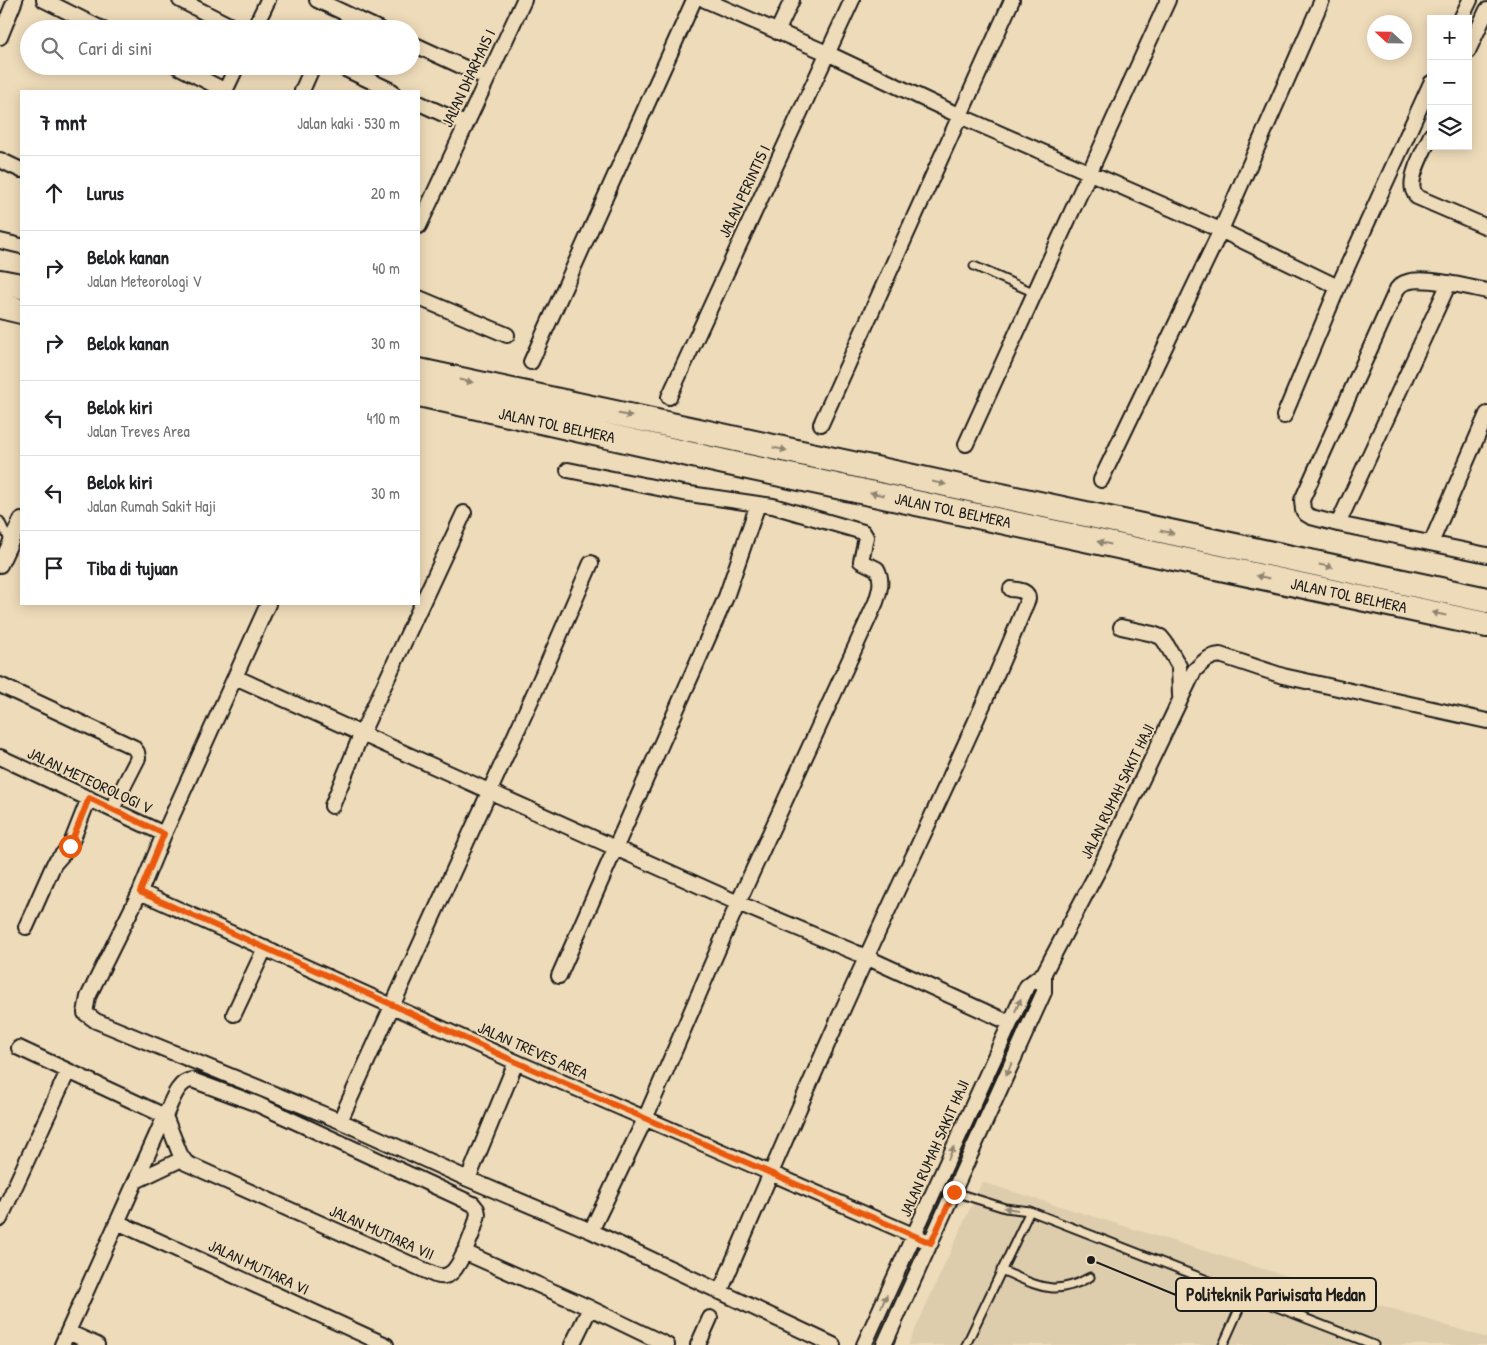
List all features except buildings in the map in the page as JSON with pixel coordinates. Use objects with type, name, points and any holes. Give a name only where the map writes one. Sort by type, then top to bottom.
[{"type":"highway","points":[[0,282],[20,286]]},
{"type":"highway","points":[[0,306],[20,311]]},
{"type":"highway","name":"JALAN TOL BELMERA","points":[[420,371],[1487,600]]},
{"type":"highway","name":"JALAN TOL BELMERA","points":[[420,394],[748,467],[1487,625]]},
{"type":"street","points":[[0,37],[16,0]]},
{"type":"street","points":[[44,0],[84,20]]},
{"type":"street","points":[[180,0],[220,20]]},
{"type":"street","points":[[259,20],[268,0]]},
{"type":"street","points":[[317,0],[360,20]]},
{"type":"street","name":"JALAN DHARMAIS I","points":[[420,224],[524,0]]},
{"type":"street","points":[[531,362],[694,0]]},
{"type":"street","points":[[705,0],[827,53],[960,116],[1221,230],[1338,287]]},
{"type":"street","points":[[778,32],[792,0]]},
{"type":"street","name":"JALAN PERINTIS I","points":[[669,397],[852,0]]},
{"type":"street","points":[[821,424],[1012,0]]},
{"type":"street","points":[[966,444],[1168,0]]},
{"type":"street","points":[[1101,480],[1221,230],[1322,0]]},
{"type":"street","points":[[1462,15],[1465,2]]},
{"type":"street","points":[[1472,42],[1487,10]]},
{"type":"street","points":[[420,47],[487,78]]},
{"type":"street","points":[[194,75],[223,90]]},
{"type":"street","points":[[225,90],[233,75]]},
{"type":"street","points":[[302,90],[309,75]]},
{"type":"street","points":[[357,75],[390,90]]},
{"type":"street","points":[[1284,416],[1338,287],[1427,92]]},
{"type":"street","points":[[420,103],[465,124]]},
{"type":"street","points":[[1427,144],[1412,181],[1417,197],[1487,227]]},
{"type":"street","points":[[0,160],[20,170]]},
{"type":"street","points":[[0,241],[20,246]]},
{"type":"street","points":[[1487,291],[1449,283],[1409,281],[1402,283],[1302,500],[1303,510],[1306,514],[1338,524],[1487,555]]},
{"type":"street","points":[[1338,524],[1449,283]]},
{"type":"street","points":[[420,298],[507,335]]},
{"type":"street","points":[[1431,544],[1487,414]]},
{"type":"street","points":[[568,470],[683,493],[773,506],[862,532],[865,534],[866,540],[861,561],[877,569],[881,586],[876,602],[738,903],[645,1118],[591,1231]]},
{"type":"street","points":[[559,976],[726,597],[758,504]]},
{"type":"street","points":[[332,806],[360,735],[464,513]]},
{"type":"street","points":[[0,565],[20,522]]},
{"type":"street","points":[[340,1121],[550,658],[591,563]]},
{"type":"street","points":[[720,1292],[866,957],[1000,669],[1029,596],[1026,593],[1011,589]]},
{"type":"street","points":[[268,605],[164,834],[140,892],[88,997],[85,1013],[96,1021],[340,1121],[468,1179],[591,1231],[833,1345]]},
{"type":"street","points":[[1121,627],[1161,637],[1179,666],[1180,699]]},
{"type":"street","name":"JALAN RUMAH SAKIT HAJI","points":[[864,1345],[1027,986],[1044,973],[1101,865],[1194,671],[1212,656],[1220,655],[1283,676],[1487,721]]},
{"type":"street","points":[[235,677],[360,735],[738,903],[866,957],[1010,1023]]},
{"type":"street","points":[[0,685],[133,747],[137,752],[138,758],[112,809]]},
{"type":"street","name":"JALAN METEOROLOGI V","points":[[0,757],[164,834]]},
{"type":"street","points":[[26,927],[54,864],[70,846],[89,798]]},
{"type":"street","name":"JALAN TREVES AREA","points":[[140,892],[516,1062],[931,1243]]},
{"type":"street","points":[[234,1014],[265,948]]},
{"type":"street","name":"JALAN RUMAH SAKIT HAJI","points":[[884,1345],[1044,992],[1044,973]]},
{"type":"street","points":[[19,1048],[165,1116],[182,1159],[136,1180]]},
{"type":"street","points":[[468,1179],[516,1062]]},
{"type":"street","points":[[0,1219],[68,1072]]},
{"type":"street","name":"JALAN MUTIARA VII","points":[[165,1116],[183,1083],[192,1080],[257,1104],[473,1204],[478,1214],[464,1252],[452,1272],[444,1277],[435,1275],[186,1163],[182,1159]]},
{"type":"street","points":[[62,1345],[165,1116]]},
{"type":"street","points":[[937,1184],[954,1192]]},
{"type":"street","name":"JALAN MUTIARA VI","points":[[117,1222],[386,1345]]},
{"type":"street","points":[[464,1252],[668,1345]]},
{"type":"street","points":[[572,1345],[590,1308]]},
{"type":"street","points":[[698,1345],[710,1318]]},
{"type":"street","points":[[68,1332],[97,1345]]},
{"type":"lane","points":[[974,266],[1035,293]]},
{"type":"lane","points":[[0,521],[10,543]]},
{"type":"lane","points":[[954,1192],[1005,1208],[1030,1211],[1374,1345]]},
{"type":"lane","points":[[966,1345],[1030,1211]]},
{"type":"lane","points":[[1002,1270],[1042,1286],[1052,1288],[1071,1286],[1090,1277]]},
{"type":"lane","points":[[1223,1345],[1245,1296]]},
{"type":"shaded area","points":[[982,1182],[1487,1338],[1487,1345],[908,1345]]},
{"type":"place","name":"Politeknik Pariwisata Medan","points":[[1091,1260]]},
{"type":"route","points":[[70,846],[89,798],[164,834],[140,892],[516,1062],[931,1243],[954,1192]]}]
